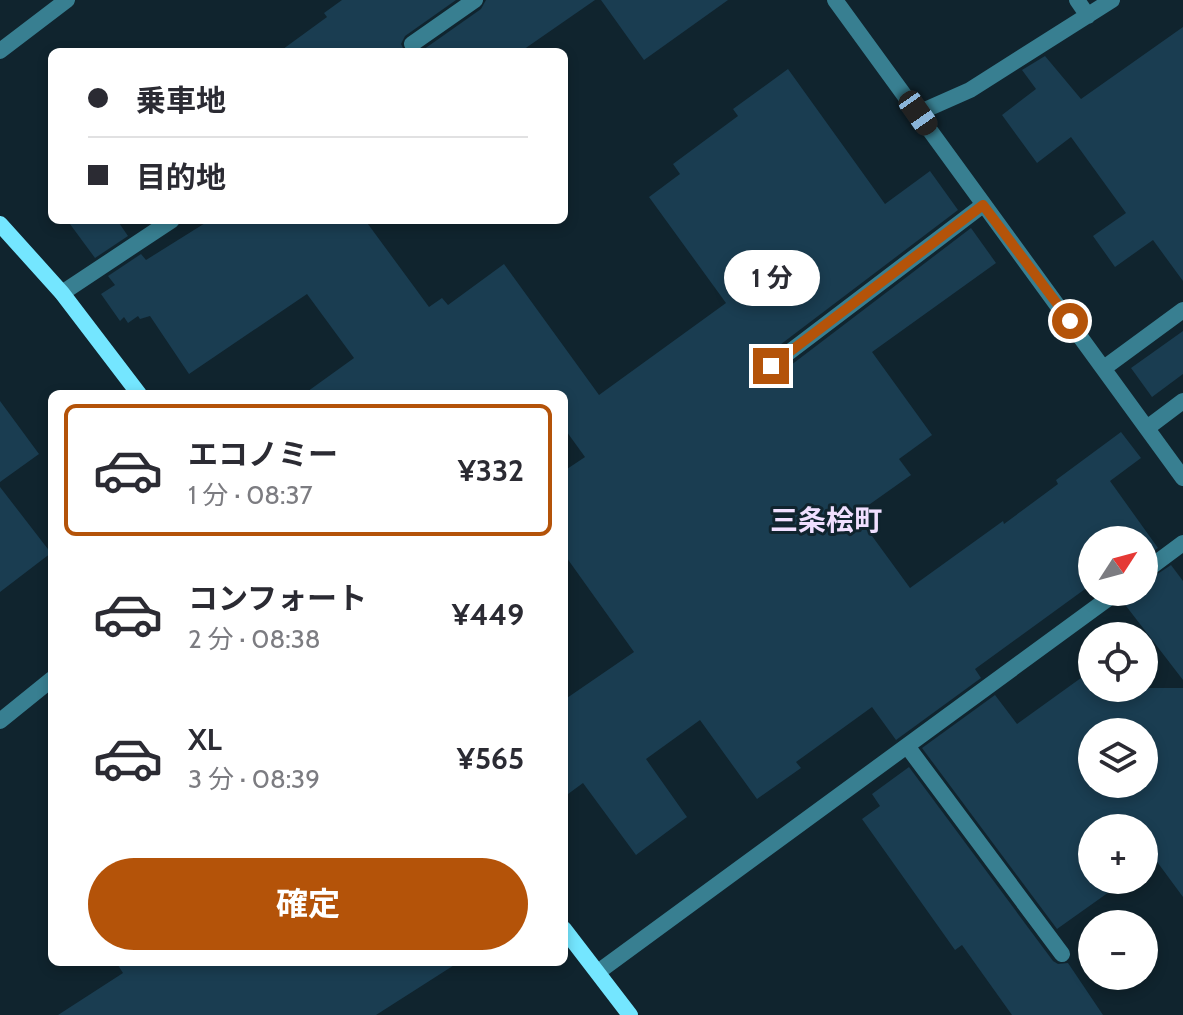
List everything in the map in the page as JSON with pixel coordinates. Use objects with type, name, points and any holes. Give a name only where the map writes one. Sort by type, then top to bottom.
[{"type":"street","points":[[0,51],[67,0]]},
{"type":"street","points":[[412,44],[475,0]]},
{"type":"street","points":[[835,0],[1183,478]]},
{"type":"street","points":[[1077,0],[1088,16]]},
{"type":"street","points":[[918,113],[970,90],[1112,0]]},
{"type":"street","points":[[771,366],[983,205]]},
{"type":"street","points":[[0,224],[62,293],[136,390]]},
{"type":"street","points":[[62,293],[166,224]]},
{"type":"street","points":[[1104,368],[1183,310]]},
{"type":"street","points":[[1147,428],[1183,401]]},
{"type":"street","points":[[1158,562],[1183,543]]},
{"type":"street","points":[[598,972],[1098,606]]},
{"type":"street","points":[[0,721],[48,682]]},
{"type":"street","points":[[907,746],[1062,954]]},
{"type":"street","points":[[568,934],[630,1015]]},
{"type":"building","points":[[342,0],[456,0],[405,36],[401,44],[403,48],[284,48],[327,17],[324,13]]},
{"type":"building","points":[[486,0],[595,0],[526,48],[426,48],[481,9]]},
{"type":"building","points":[[601,0],[728,0],[644,60]]},
{"type":"building","points":[[1183,27],[1183,281],[1153,240],[1115,267],[1093,236],[1126,213],[1071,137],[1037,163],[1002,115],[1036,89],[1022,70],[1045,56],[1081,99]]},
{"type":"building","points":[[788,69],[885,204],[930,171],[958,210],[764,357],[760,367],[763,373],[772,377],[778,375],[971,228],[996,263],[872,352],[932,435],[899,459],[911,475],[856,514],[910,588],[1003,521],[1004,524],[1058,484],[1056,480],[1121,432],[1141,458],[1110,481],[1142,526],[1078,526],[1078,594],[975,669],[981,678],[896,740],[872,707],[796,762],[801,768],[757,799],[700,720],[646,759],[687,817],[636,855],[583,783],[568,794],[568,697],[634,652],[568,560],[568,468],[585,457],[568,434],[568,390],[310,390],[354,358],[307,294],[189,374],[150,316],[140,319],[138,316],[128,323],[124,317],[120,321],[101,294],[115,285],[108,276],[141,254],[146,260],[204,224],[368,224],[429,307],[442,298],[448,305],[504,264],[599,395],[726,303],[649,197],[680,174],[673,164],[738,116],[733,109]]},
{"type":"building","points":[[70,224],[120,224],[128,236],[95,258]]},
{"type":"building","points":[[1183,331],[1183,374],[1152,397],[1131,368]]},
{"type":"building","points":[[0,401],[39,454],[0,482]]},
{"type":"building","points":[[0,487],[48,549],[48,555],[0,592]]},
{"type":"building","points":[[1171,565],[1183,581],[1183,680],[1158,648],[1158,622],[1138,622],[1126,606],[1158,606],[1158,574]]},
{"type":"building","points":[[1078,680],[1078,702],[1158,702],[1158,688],[1183,688],[1183,897],[1158,863],[1158,814],[1078,814],[1078,894],[1106,894],[1084,910],[1078,910],[1078,914],[1057,929],[922,748],[995,695],[1017,724]]},
{"type":"building","points":[[909,767],[1053,961],[1068,963],[1078,978],[1078,990],[1086,990],[1103,1015],[1012,1015],[962,945],[955,950],[862,819],[880,806],[872,794]]},
{"type":"building","points":[[119,966],[453,966],[376,1015],[58,1015],[123,973]]},
{"type":"district","name":"三条桧町","points":[[826,520]]},
{"type":"route","points":[[771,366],[983,205],[1070,321]]}]
